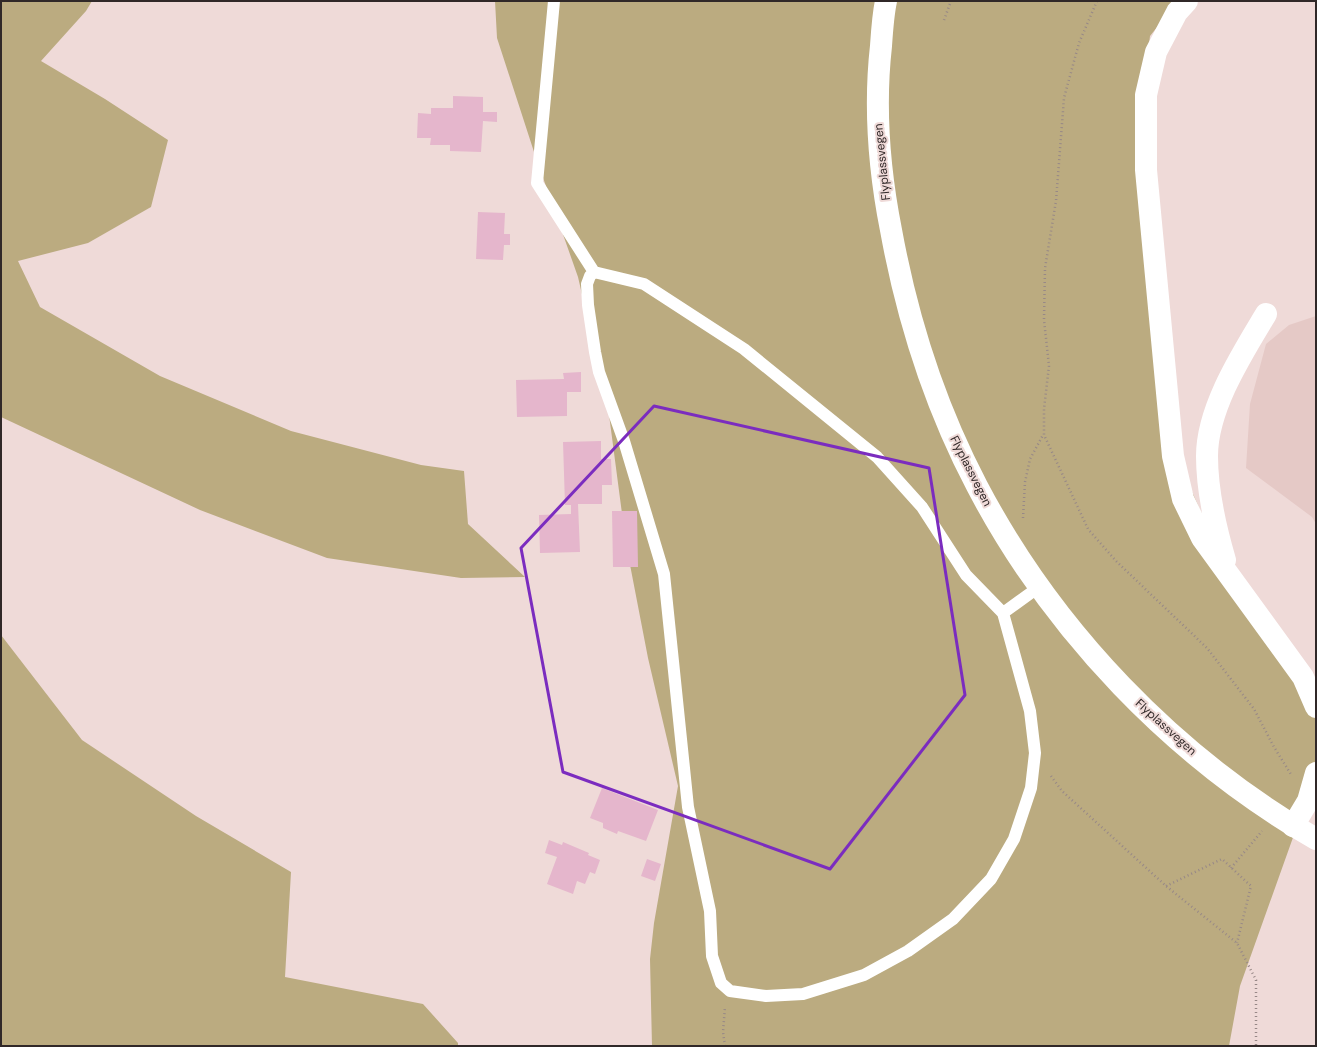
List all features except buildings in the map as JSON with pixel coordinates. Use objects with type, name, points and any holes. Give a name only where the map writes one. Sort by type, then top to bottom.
[{"type":"street","name":"Flyplassvegen","points":[[886,1],[878,71],[878,117],[881,173],[898,271],[927,368],[953,435],[977,486],[1014,549],[1039,587],[1120,685],[1198,756],[1285,820],[1316,839]]},
{"type":"street","points":[[1187,1],[1177,12],[1156,52],[1146,95],[1146,170],[1173,456],[1184,499],[1202,538],[1303,677],[1316,708]]},
{"type":"street","points":[[1230,575],[1212,514],[1207,455],[1212,424],[1232,372],[1266,314]]},
{"type":"street","points":[[1285,820],[1308,801],[1316,773]]},
{"type":"lane","points":[[554,1],[537,183],[594,272],[644,284],[744,349],[877,457],[922,507],[966,575],[1003,613],[1030,711],[1034,753],[1032,788],[1014,839],[991,879],[953,919],[908,951],[864,975],[803,994],[766,996],[730,991],[721,982],[712,956],[710,911],[688,807],[664,574],[624,441],[599,372],[588,305],[588,284],[590,276],[594,272]]},
{"type":"lane","points":[[1003,613],[1039,587]]},
{"type":"path","points":[[944,20],[952,1]]},
{"type":"path","points":[[1097,1],[1079,43],[1064,98],[1056,201],[1045,268],[1044,320],[1049,366],[1044,409],[1044,435],[1088,528],[1116,561],[1207,648],[1238,690],[1248,700],[1274,747],[1308,801]]},
{"type":"path","points":[[1014,549],[1022,528],[1024,482],[1030,459],[1044,435]]},
{"type":"path","points":[[1034,753],[1062,791],[1166,886],[1237,942],[1256,980],[1256,1046]]},
{"type":"path","points":[[1231,868],[1285,820]]},
{"type":"path","points":[[1166,886],[1222,859],[1251,886],[1237,942]]},
{"type":"path","points":[[725,1046],[722,1032],[725,1002],[730,991]]},
{"type":"highlighted area","points":[[654,406],[929,468],[965,695],[830,869],[563,772],[521,548]]},
{"type":"shaded area","points":[[1,1],[92,1],[86,11],[41,61],[105,99],[168,140],[151,207],[88,243],[18,261],[40,307],[160,376],[291,431],[421,465],[464,471],[468,524],[525,577],[461,578],[327,558],[200,510],[1,417]]},
{"type":"shaded area","points":[[495,1],[1178,1],[1150,36],[1137,142],[1158,370],[1189,485],[1229,574],[1316,692],[1316,773],[1240,986],[1229,1046],[652,1046],[650,959],[654,923],[678,786],[648,658],[626,544],[608,407],[578,277],[535,155],[497,38]]},
{"type":"shaded area","points":[[1316,316],[1316,524],[1312,517],[1246,468],[1250,404],[1266,344],[1289,325]]},
{"type":"shaded area","points":[[1,635],[82,740],[196,816],[291,872],[285,977],[423,1004],[458,1043],[458,1046],[1,1046]]}]
